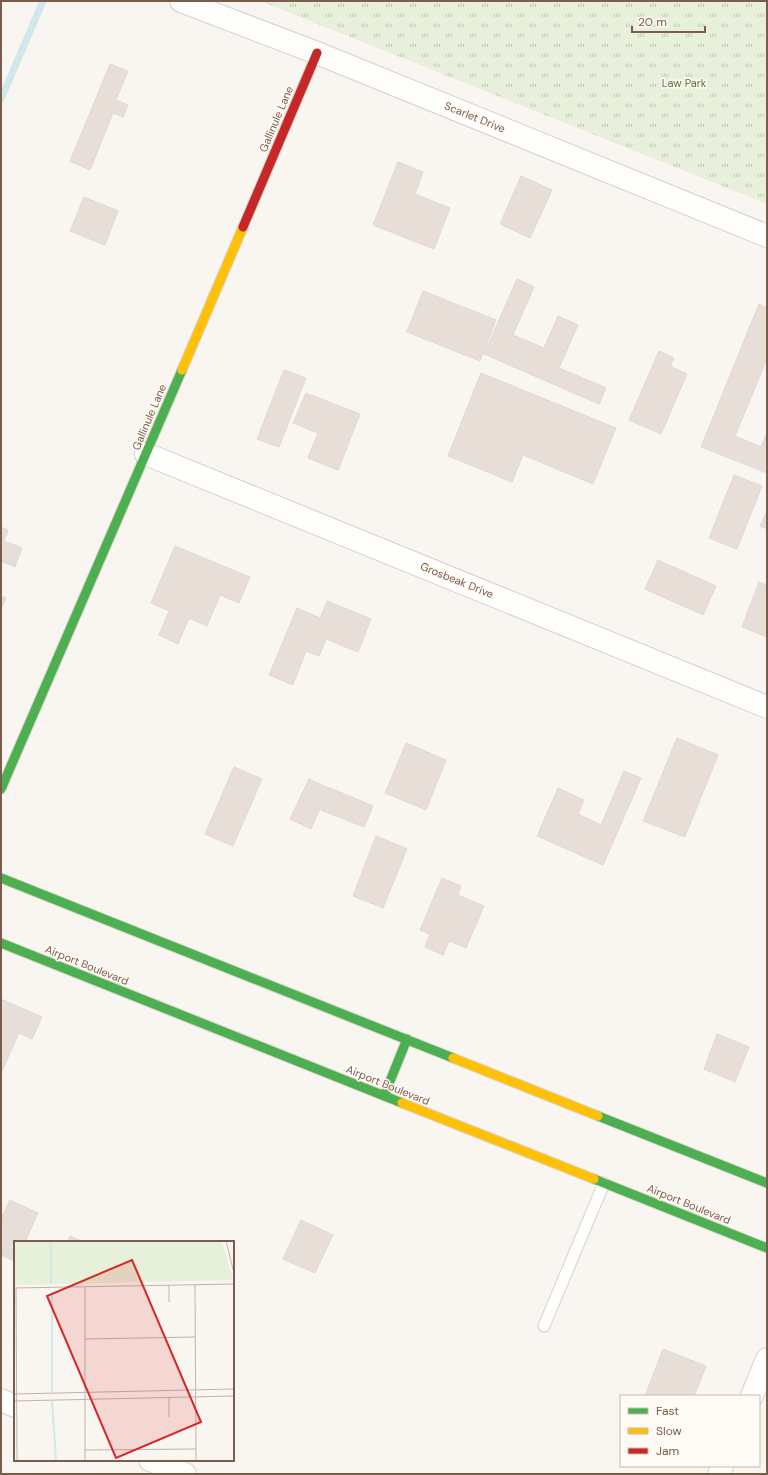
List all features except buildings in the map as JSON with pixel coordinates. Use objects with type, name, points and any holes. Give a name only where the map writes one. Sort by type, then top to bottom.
[{"type":"main road","name":"Gallinule Lane","points":[[1,789],[317,54]]},
{"type":"main road","points":[[1,878],[767,1183]]},
{"type":"main road","name":"Airport Boulevard","points":[[1,943],[767,1248]]},
{"type":"main road","points":[[384,1096],[407,1039]]},
{"type":"street","name":"Scarlet Drive","points":[[181,1],[317,54],[767,236]]},
{"type":"street","name":"Grosbeak Drive","points":[[146,454],[767,706]]},
{"type":"street","points":[[752,1395],[767,1359]]},
{"type":"street","points":[[1,1400],[14,1406]]},
{"type":"street","points":[[152,1461],[185,1474]]},
{"type":"lane","points":[[544,1326],[604,1184]]},
{"type":"green space","name":"Law Park","points":[[260,1],[767,1],[767,204]]},
{"type":"waterway","points":[[1,99],[43,1]]},
{"type":"traffic: fast","points":[[1,789],[182,370]]},
{"type":"traffic: fast","points":[[1,878],[453,1058]]},
{"type":"traffic: fast","points":[[1,943],[402,1103]]},
{"type":"traffic: fast","points":[[384,1096],[407,1039]]},
{"type":"traffic: fast","points":[[598,1116],[767,1183]]},
{"type":"traffic: fast","points":[[594,1179],[767,1248]]},
{"type":"traffic: slow","points":[[182,370],[243,227]]},
{"type":"traffic: slow","points":[[453,1058],[598,1116]]},
{"type":"traffic: slow","points":[[402,1103],[594,1179]]},
{"type":"traffic: jam","points":[[243,227],[317,53]]}]
